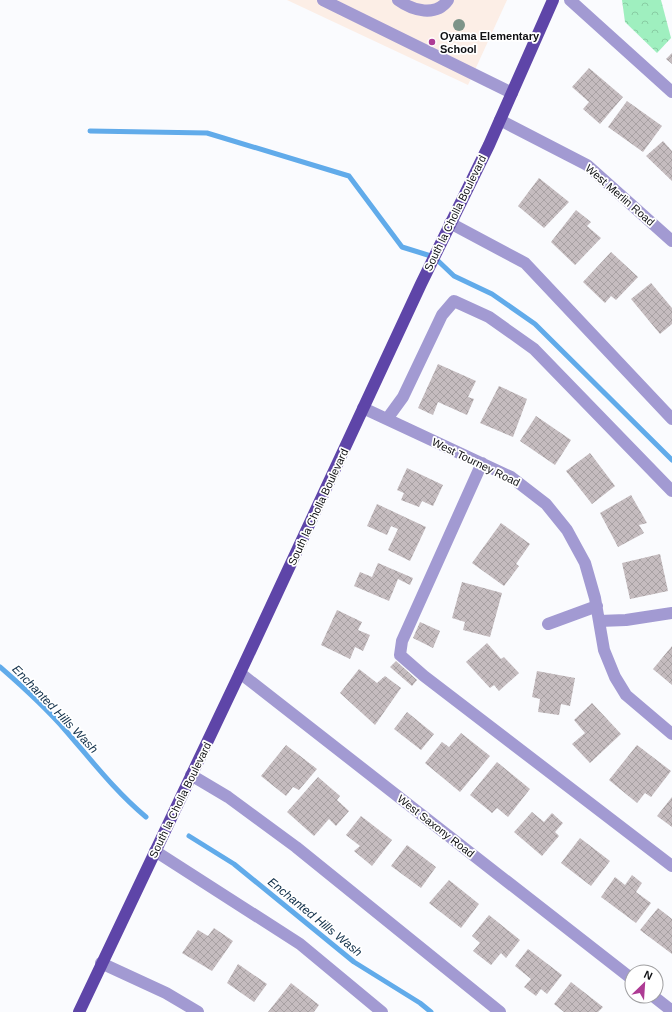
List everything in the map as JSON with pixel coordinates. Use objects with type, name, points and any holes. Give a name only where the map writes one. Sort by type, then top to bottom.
[{"type":"main road","name":"South la Cholla Boulevard","points":[[79,1012],[240,673],[450,223],[500,120],[553,0]]},
{"type":"street","points":[[323,0],[512,93]]},
{"type":"street","points":[[398,0],[411,8],[428,11],[440,9],[448,0]]},
{"type":"street","points":[[570,0],[672,92]]},
{"type":"street","name":"West Merlin Road","points":[[500,120],[587,165],[672,241]]},
{"type":"street","points":[[450,223],[525,263],[672,419]]},
{"type":"street","points":[[387,419],[404,397],[442,315],[454,301],[489,317],[534,349],[672,491]]},
{"type":"street","name":"West Tourney Road","points":[[363,408],[482,463],[521,484],[546,504],[568,530],[585,563],[597,606],[604,650],[615,677],[626,696],[672,734]]},
{"type":"street","points":[[482,463],[402,642],[400,655],[424,676],[672,866]]},
{"type":"street","points":[[548,624],[597,606]]},
{"type":"street","points":[[599,621],[626,620],[672,613]]},
{"type":"street","name":"West Saxony Road","points":[[240,673],[624,973]]},
{"type":"street","points":[[191,775],[228,796],[296,847],[500,1012]]},
{"type":"street","points":[[155,851],[300,944],[382,1012]]},
{"type":"street","points":[[101,963],[166,993],[198,1012]]},
{"type":"street","points":[[663,1004],[672,1011]]},
{"type":"shaded area","name":"Oyama Elementary School","points":[[287,0],[507,0],[468,85]]},
{"type":"green space","points":[[622,0],[661,0],[671,38],[657,53],[625,22]]},
{"type":"building","points":[[672,53],[672,64],[666,59]]},
{"type":"building","points":[[589,68],[623,97],[600,124],[583,109],[589,102],[572,87]]},
{"type":"building","points":[[627,101],[662,126],[643,152],[608,127]]},
{"type":"building","points":[[663,141],[672,151],[672,181],[646,156]]},
{"type":"building","points":[[539,178],[569,202],[544,228],[518,206]]},
{"type":"building","points":[[576,210],[591,222],[587,226],[601,238],[575,265],[551,242]]},
{"type":"building","points":[[611,252],[638,277],[616,300],[611,296],[605,303],[583,282]]},
{"type":"building","points":[[651,283],[672,308],[672,324],[660,334],[631,299]]},
{"type":"building","points":[[438,364],[476,381],[468,397],[474,399],[467,415],[438,402],[433,415],[418,408]]},
{"type":"building","points":[[499,386],[527,399],[513,437],[480,423]]},
{"type":"building","points":[[536,416],[571,440],[555,465],[520,441]]},
{"type":"building","points":[[590,453],[615,486],[592,504],[566,471]]},
{"type":"building","points":[[407,468],[443,485],[433,506],[422,501],[419,507],[401,500],[404,493],[397,490]]},
{"type":"building","points":[[631,495],[647,523],[639,525],[644,533],[618,547],[600,513]]},
{"type":"building","points":[[377,504],[426,527],[410,561],[388,550],[398,529],[391,526],[387,535],[367,526]]},
{"type":"building","points":[[501,523],[530,544],[516,564],[519,566],[504,586],[472,563]]},
{"type":"building","points":[[660,554],[668,591],[630,599],[622,563]]},
{"type":"building","points":[[378,563],[413,578],[410,585],[398,579],[389,601],[354,586],[360,572],[372,577]]},
{"type":"building","points":[[462,582],[502,593],[490,637],[463,630],[465,622],[452,618]]},
{"type":"building","points":[[337,610],[362,622],[358,630],[370,635],[363,651],[355,647],[350,659],[321,645]]},
{"type":"building","points":[[420,622],[440,631],[433,648],[413,638]]},
{"type":"building","points":[[487,643],[501,659],[504,657],[519,673],[499,691],[494,685],[490,688],[466,662]]},
{"type":"building","points":[[672,646],[672,685],[653,669]]},
{"type":"building","points":[[396,661],[417,680],[412,686],[390,667]]},
{"type":"building","points":[[359,669],[377,683],[385,676],[401,688],[375,725],[340,693]]},
{"type":"building","points":[[537,671],[575,678],[570,706],[561,704],[559,715],[538,712],[540,699],[532,697]]},
{"type":"building","points":[[592,703],[621,734],[590,763],[572,744],[585,733],[574,720]]},
{"type":"building","points":[[407,712],[434,734],[421,750],[394,729]]},
{"type":"building","points":[[461,733],[490,756],[460,792],[425,763],[442,742],[449,747]]},
{"type":"building","points":[[286,745],[317,769],[299,790],[293,787],[286,796],[261,776]]},
{"type":"building","points":[[637,745],[671,771],[651,797],[645,793],[637,803],[609,780]]},
{"type":"building","points":[[497,762],[530,789],[508,817],[497,808],[492,813],[470,795]]},
{"type":"building","points":[[318,777],[340,796],[337,800],[349,811],[336,826],[329,819],[314,836],[287,812]]},
{"type":"building","points":[[672,797],[672,827],[657,816]]},
{"type":"building","points":[[532,812],[544,822],[552,813],[563,823],[555,832],[559,836],[542,856],[514,832]]},
{"type":"building","points":[[361,816],[392,840],[372,866],[354,851],[360,846],[346,835]]},
{"type":"building","points":[[580,838],[610,861],[591,886],[561,863]]},
{"type":"building","points":[[407,845],[436,867],[421,888],[391,866]]},
{"type":"building","points":[[632,875],[642,883],[636,892],[651,903],[636,923],[601,897],[615,877],[625,885]]},
{"type":"building","points":[[449,880],[479,904],[461,928],[429,903]]},
{"type":"building","points":[[658,908],[672,919],[672,954],[640,930]]},
{"type":"building","points":[[489,915],[520,940],[506,958],[501,953],[491,965],[473,951],[480,943],[472,936]]},
{"type":"building","points":[[214,928],[233,941],[212,971],[182,953],[198,930],[208,936]]},
{"type":"building","points":[[528,949],[562,975],[547,994],[541,989],[536,996],[524,987],[531,979],[515,966]]},
{"type":"building","points":[[238,964],[267,984],[254,1002],[227,983]]},
{"type":"building","points":[[571,982],[603,1007],[598,1012],[564,1012],[554,1004]]},
{"type":"building","points":[[291,983],[319,1005],[314,1012],[268,1012]]},
{"type":"waterway","points":[[90,131],[207,133],[349,176],[402,247],[434,257],[454,276],[492,294],[535,324],[672,460]]},
{"type":"waterway","name":"Enchanted Hills Wash","points":[[0,667],[50,714],[114,787],[146,817]]},
{"type":"waterway","name":"Enchanted Hills Wash","points":[[189,836],[234,864],[354,962],[420,1003],[431,1012]]},
{"type":"place","name":"Oyama Elementary School","points":[[432,42]]}]
